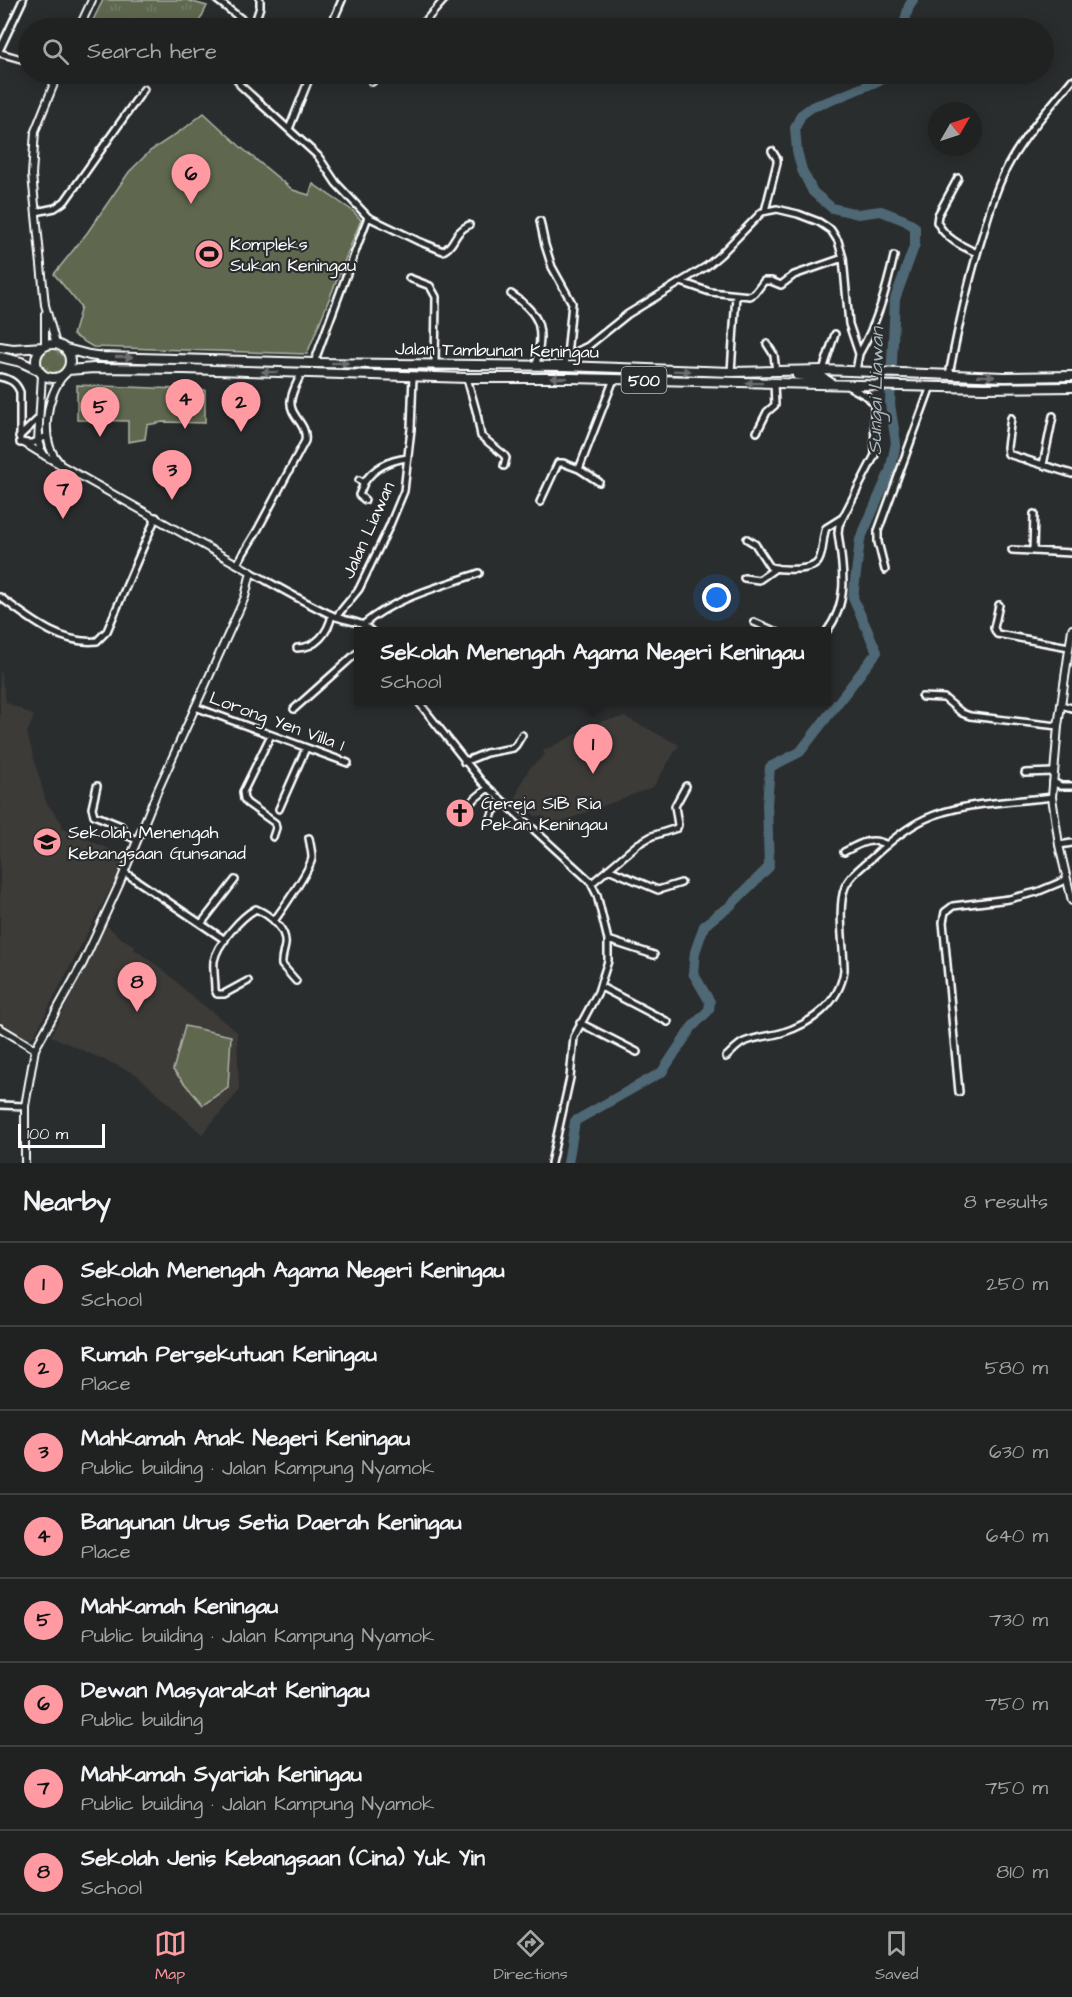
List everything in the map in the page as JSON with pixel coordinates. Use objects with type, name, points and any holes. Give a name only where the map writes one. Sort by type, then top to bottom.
[{"type":"main road","points":[[0,347],[13,349],[56,344]]},
{"type":"main road","name":"500","points":[[56,344],[66,349]]},
{"type":"main road","points":[[40,373],[35,360],[39,350],[44,346]]},
{"type":"main road","name":"Jalan Tambunan Keningau","points":[[66,349],[89,356],[103,357],[314,363],[564,366],[731,372],[823,370],[949,375],[1072,376]]},
{"type":"main road","points":[[66,349],[70,360],[66,372]]},
{"type":"main road","name":"500","points":[[0,357],[21,362],[53,378],[66,372]]},
{"type":"main road","name":"Jalan Tambunan Keningau","points":[[66,372],[105,368],[467,378],[1072,387]]},
{"type":"main road","points":[[779,372],[822,377],[831,383]]},
{"type":"street","points":[[18,57],[0,51],[23,0]]},
{"type":"street","points":[[84,18],[92,0]]},
{"type":"street","points":[[217,0],[240,18]]},
{"type":"street","points":[[256,18],[260,0]]},
{"type":"street","points":[[334,18],[342,0]]},
{"type":"street","points":[[429,18],[444,0]]},
{"type":"street","points":[[949,375],[956,336],[992,204],[1011,160],[1033,128],[1072,80]]},
{"type":"street","points":[[44,346],[45,305],[33,176],[34,143],[39,120],[54,84]]},
{"type":"street","points":[[240,84],[318,156],[336,183],[368,217],[443,251],[449,248],[457,232],[469,225]]},
{"type":"street","points":[[289,129],[307,84]]},
{"type":"street","points":[[36,212],[61,205],[74,190],[144,89]]},
{"type":"street","points":[[567,356],[588,346],[628,314],[716,259],[765,211],[777,163],[772,151]]},
{"type":"street","points":[[958,177],[938,215],[937,222],[954,241],[977,253]]},
{"type":"street","points":[[765,211],[777,209],[819,222],[834,235],[843,258],[849,324],[859,354]]},
{"type":"street","points":[[314,363],[368,217]]},
{"type":"street","points":[[540,221],[544,245],[552,267],[572,303],[564,366]]},
{"type":"street","points":[[856,371],[859,354],[869,337],[884,300],[894,256]]},
{"type":"street","points":[[681,282],[710,292],[753,295],[764,281],[781,285],[794,275],[843,258]]},
{"type":"street","points":[[409,278],[430,286],[436,297],[435,365]]},
{"type":"street","points":[[511,294],[530,308],[540,328],[536,366]]},
{"type":"street","points":[[731,372],[736,294]]},
{"type":"street","points":[[45,305],[56,344]]},
{"type":"street","points":[[823,370],[835,334]]},
{"type":"street","points":[[767,344],[774,355],[779,372]]},
{"type":"street","points":[[61,464],[52,453],[47,436],[52,394],[66,372]]},
{"type":"street","points":[[237,564],[305,441],[306,431],[295,415],[291,404],[302,372]]},
{"type":"street","points":[[40,373],[38,441],[45,456]]},
{"type":"street","name":"Jalan Liawan","points":[[297,648],[313,645],[321,638],[334,616],[359,590],[400,502],[406,482],[413,376]]},
{"type":"street","points":[[0,377],[14,382],[20,392],[21,441]]},
{"type":"street","points":[[467,378],[481,436],[504,455],[506,458],[504,466]]},
{"type":"street","points":[[579,469],[614,379]]},
{"type":"street","points":[[757,432],[767,412],[775,405],[774,383]]},
{"type":"street","points":[[830,627],[837,617],[844,587],[838,533],[842,518],[875,455],[873,405],[865,395],[844,384]]},
{"type":"street","points":[[885,570],[878,542],[878,531],[931,386]]},
{"type":"street","points":[[21,441],[40,416]]},
{"type":"street","points":[[1043,465],[1053,416]]},
{"type":"street","points":[[20,418],[26,424],[34,423]]},
{"type":"street","points":[[1011,418],[1006,447],[1008,454],[1072,474]]},
{"type":"street","points":[[21,441],[38,441],[47,436]]},
{"type":"street","points":[[21,441],[251,572],[334,616],[364,624],[367,627]]},
{"type":"street","points":[[365,500],[359,495],[361,481],[380,466],[394,460],[408,458]]},
{"type":"street","points":[[540,502],[558,463],[579,469],[599,482]]},
{"type":"street","points":[[1033,551],[1034,514]]},
{"type":"street","points":[[0,597],[54,633],[72,640],[97,641],[107,631],[156,517]]},
{"type":"street","points":[[747,539],[755,544],[770,567],[808,568],[817,564],[820,559],[826,528],[842,518]]},
{"type":"street","points":[[1012,550],[1072,553]]},
{"type":"street","points":[[744,578],[759,580],[776,568]]},
{"type":"street","points":[[25,1163],[25,1107],[35,1049],[83,963],[245,597],[251,572]]},
{"type":"street","points":[[364,624],[380,611],[399,602],[479,573]]},
{"type":"street","points":[[999,605],[994,628],[997,634],[1069,647]]},
{"type":"street","points":[[754,622],[766,627]]},
{"type":"street","points":[[1072,629],[1068,674],[1058,726],[1052,797],[1059,845],[1072,902]]},
{"type":"street","points":[[294,709],[354,655]]},
{"type":"street","points":[[922,697],[944,698],[970,716],[1058,726]]},
{"type":"street","points":[[421,705],[464,762],[488,788],[592,884],[608,940],[608,961],[601,987],[580,1023],[573,1042],[570,1078],[550,1163]]},
{"type":"street","points":[[1061,705],[1072,708]]},
{"type":"street","name":"Lorong Yen Villa 1","points":[[195,707],[348,763]]},
{"type":"street","points":[[271,735],[243,792],[247,803],[275,823],[273,837]]},
{"type":"street","points":[[464,762],[486,753],[513,748],[522,735]]},
{"type":"street","points":[[279,808],[306,748]]},
{"type":"street","points":[[1025,773],[1053,772]]},
{"type":"street","points":[[1053,782],[1061,786],[1072,786]]},
{"type":"street","points":[[97,786],[92,808],[94,816],[121,826],[128,836],[137,840]]},
{"type":"street","points":[[592,884],[645,839],[677,828],[675,806],[686,786]]},
{"type":"street","points":[[471,802],[488,788]]},
{"type":"street","points":[[726,1057],[744,1042],[781,1033],[804,1024],[837,994],[844,970],[842,905],[844,890],[852,876],[887,845],[925,819],[944,813],[976,806],[1052,797]]},
{"type":"street","points":[[490,821],[493,812],[502,801]]},
{"type":"street","points":[[274,921],[310,864],[312,856],[309,838]]},
{"type":"street","points":[[844,852],[868,840],[877,840],[887,845]]},
{"type":"street","points":[[1059,845],[1072,843]]},
{"type":"street","points":[[608,869],[658,890],[681,883]]},
{"type":"street","points":[[124,872],[225,940]]},
{"type":"street","points":[[201,924],[235,880]]},
{"type":"street","points":[[959,1092],[944,915],[953,906],[1009,899],[1036,892],[1066,880]]},
{"type":"street","points":[[248,981],[224,994],[219,994],[216,992],[214,962],[218,950],[240,921],[255,910],[259,910],[280,928],[284,937],[282,965],[296,981]]},
{"type":"street","points":[[608,940],[654,956]]},
{"type":"street","points":[[601,987],[669,1022]]},
{"type":"street","points":[[580,1023],[637,1052]]},
{"type":"street","points":[[1,1031],[35,1049]]},
{"type":"street","points":[[0,1105],[25,1107]]},
{"type":"shaded area","name":"Sekolah Menengah Kebangsaan Gunsanad","points":[[0,669],[6,702],[34,716],[27,733],[46,802],[62,823],[62,828],[127,857],[34,1036],[28,1039],[0,1022]]},
{"type":"shaded area","points":[[625,717],[679,745],[653,787],[553,825],[543,816],[535,816],[516,797],[530,768],[545,755],[543,751],[602,721]]},
{"type":"shaded area","points":[[106,925],[135,946],[134,949],[166,972],[237,1032],[239,1091],[202,1134],[136,1074],[51,1036]]},
{"type":"green space","points":[[103,0],[186,0],[207,6],[201,18],[94,18]]},
{"type":"green space","name":"Kompleks Sukan Keningau","points":[[204,113],[293,190],[309,195],[313,184],[353,211],[361,220],[307,354],[93,347],[73,335],[81,307],[54,274],[87,233],[129,172],[150,151]]},
{"type":"green space","points":[[54,348],[63,352],[67,361],[63,370],[54,374],[45,370],[41,361],[45,352]]},
{"type":"green space","points":[[77,385],[205,390],[205,423],[163,422],[147,425],[145,439],[128,442],[128,421],[77,420]]},
{"type":"green space","points":[[185,1026],[231,1036],[228,1087],[203,1105],[173,1070]]},
{"type":"water","points":[[186,163],[208,163],[207,178],[186,178]]},
{"type":"waterway","name":"Sungai Liawan","points":[[906,18],[913,0]]},
{"type":"waterway","name":"Sungai Liawan","points":[[568,1163],[575,1121],[662,1072],[692,1027],[709,1010],[710,1002],[693,973],[695,952],[704,926],[728,908],[769,867],[767,804],[770,767],[800,752],[877,652],[853,598],[860,540],[890,471],[896,443],[890,404],[895,299],[915,244],[915,227],[881,211],[858,214],[832,208],[813,192],[802,170],[797,151],[795,128],[801,115],[812,107],[871,84]]},
{"type":"place","name":"Dewan Masyarakat Keningau","points":[[191,204]]},
{"type":"place","name":"Kompleks Sukan Keningau","points":[[209,254]]},
{"type":"place","name":"Bangunan Urus Setia Daerah Keningau","points":[[185,429]]},
{"type":"place","name":"Rumah Persekutuan Keningau","points":[[241,432]]},
{"type":"place","name":"Mahkamah Keningau","points":[[100,437]]},
{"type":"place","name":"Mahkamah Anak Negeri Keningau","points":[[172,500]]},
{"type":"place","name":"Mahkamah Syariah Keningau","points":[[63,519]]},
{"type":"place","name":"Sekolah Menengah Agama Negeri Keningau","points":[[593,774]]},
{"type":"place","name":"Gereja SIB Ria Pekan Keningau","points":[[460,813]]},
{"type":"place","name":"Sekolah Menengah Kebangsaan Gunsanad","points":[[47,842]]},
{"type":"place","name":"Sekolah Jenis Kebangsaan (Cina) Yuk Yin","points":[[137,1012]]}]
